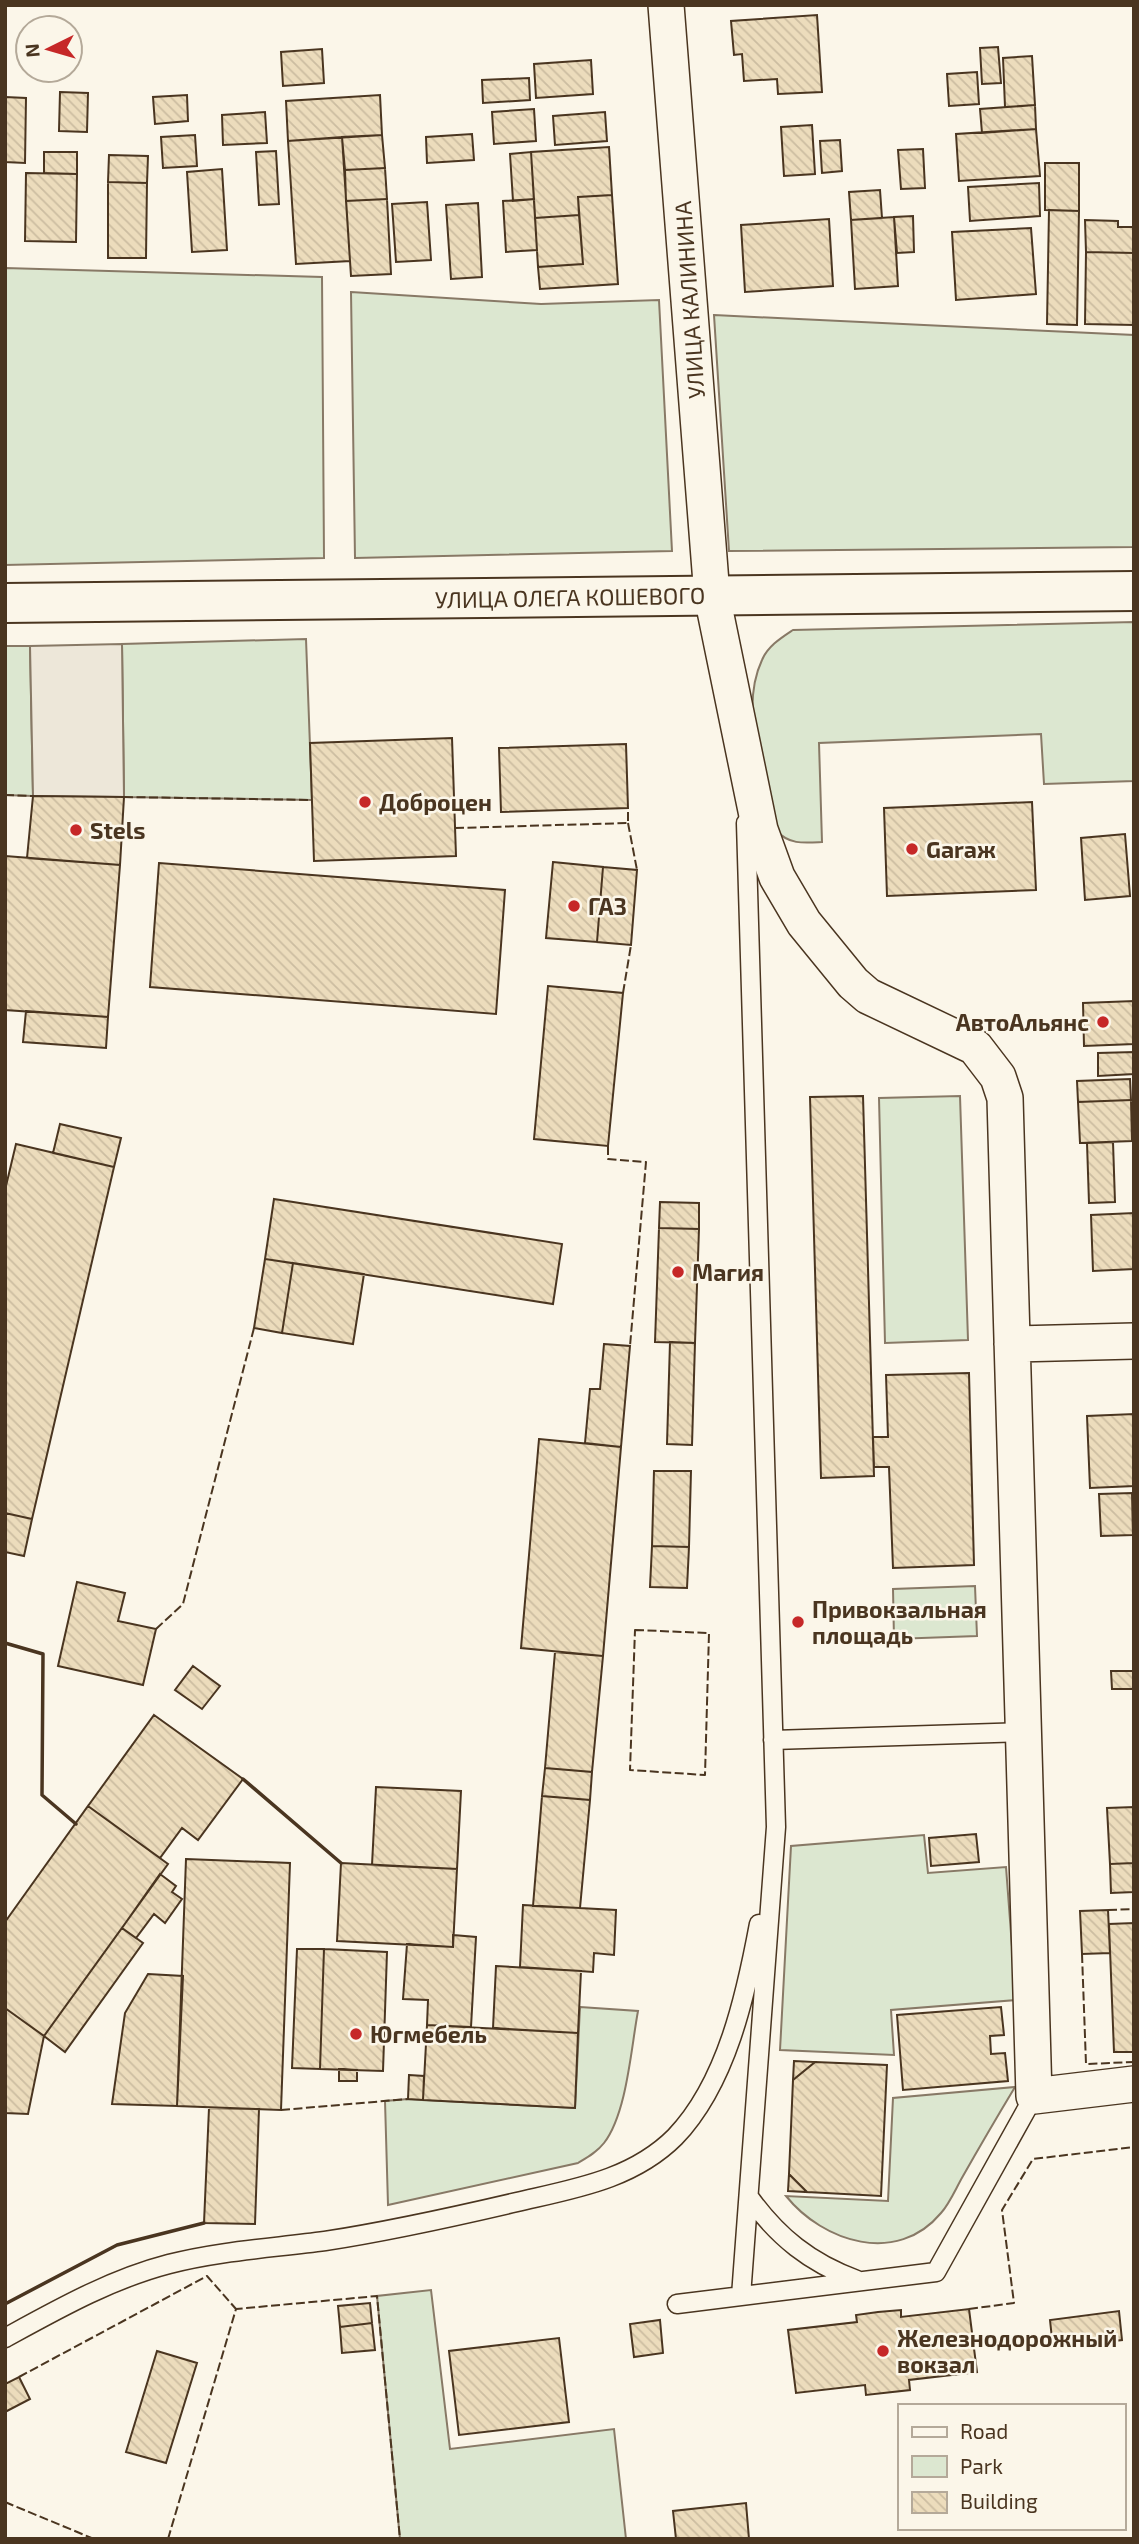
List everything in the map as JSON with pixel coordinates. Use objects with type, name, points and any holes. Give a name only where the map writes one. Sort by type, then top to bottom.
[{"type":"street","name":"УЛИЦА КАЛИНИНА","points":[[666,5],[712,596],[760,830],[777,877],[828,956],[868,996],[975,1047],[998,1077],[1005,1098],[1034,2096]]},
{"type":"street","name":"УЛИЦА ОЛЕГА КОШЕВОГО","points":[[5,603],[1134,591]]},
{"type":"street","points":[[1012,1344],[1134,1341]]},
{"type":"street","points":[[1034,2096],[1134,2084]]},
{"type":"lane","points":[[741,2296],[776,1827],[744,753]]},
{"type":"lane","points":[[773,1740],[1023,1732]]},
{"type":"lane","points":[[5,2338],[114,2283],[171,2263],[393,2230],[586,2186],[638,2165],[660,2150],[689,2119],[735,2030],[747,1993],[776,1827]]},
{"type":"lane","points":[[677,2304],[936,2272],[1034,2096]]},
{"type":"lane","points":[[749,2197],[788,2243],[822,2266],[860,2282]]},
{"type":"green space","points":[[5,268],[322,277],[324,558],[5,565]]},
{"type":"green space","points":[[351,292],[541,304],[659,300],[672,551],[355,558]]},
{"type":"green space","points":[[714,315],[1134,335],[1134,547],[729,551]]},
{"type":"green space","points":[[1134,622],[1134,781],[1044,784],[1041,734],[819,743],[822,842],[792,841],[777,831],[756,746],[753,701],[755,680],[762,660],[775,643],[793,630]]},
{"type":"green space","points":[[306,639],[312,800],[124,797],[122,644]]},
{"type":"green space","points":[[5,646],[30,646],[33,796],[5,795]]},
{"type":"green space","points":[[960,1096],[968,1340],[885,1343],[879,1098]]},
{"type":"green space","points":[[975,1586],[977,1636],[894,1639],[893,1589]]},
{"type":"green space","points":[[924,1835],[928,1873],[1006,1867],[1016,2000],[891,2010],[894,2055],[780,2050],[791,1846]]},
{"type":"green space","points":[[580,2007],[638,2011],[623,2098],[612,2130],[601,2146],[578,2163],[388,2205],[385,2101],[408,2099],[575,2108]]},
{"type":"green space","points":[[1015,2087],[944,2209],[923,2229],[903,2239],[882,2243],[861,2242],[840,2236],[801,2212],[786,2196],[888,2201],[893,2098]]},
{"type":"green space","points":[[431,2290],[450,2449],[614,2429],[626,2539],[400,2539],[377,2296]]},
{"type":"shaded area","points":[[122,644],[124,797],[33,796],[30,646]]},
{"type":"building","points":[[817,15],[822,92],[778,94],[777,79],[744,81],[742,54],[734,55],[731,21]]},
{"type":"building","points":[[998,47],[1001,83],[982,84],[980,48]]},
{"type":"building","points":[[322,49],[324,83],[283,86],[281,52]]},
{"type":"building","points":[[1032,56],[1035,105],[1005,107],[1003,58]]},
{"type":"building","points":[[591,60],[593,94],[536,98],[534,64]]},
{"type":"building","points":[[977,72],[979,104],[949,106],[947,74]]},
{"type":"building","points":[[529,78],[530,100],[483,103],[482,80]]},
{"type":"building","points":[[60,92],[88,93],[87,132],[59,131]]},
{"type":"building","points":[[187,95],[188,121],[155,124],[153,97]]},
{"type":"building","points":[[380,95],[382,135],[288,141],[286,101]]},
{"type":"building","points":[[5,97],[26,98],[25,163],[5,162]]},
{"type":"building","points":[[1035,105],[1036,129],[982,133],[980,109]]},
{"type":"building","points":[[534,109],[536,141],[494,144],[492,112]]},
{"type":"building","points":[[265,112],[267,143],[223,145],[222,115]]},
{"type":"building","points":[[605,112],[607,141],[555,145],[553,116]]},
{"type":"building","points":[[812,125],[815,174],[784,176],[781,127]]},
{"type":"building","points":[[1036,129],[1040,176],[959,181],[956,134]]},
{"type":"building","points":[[472,134],[474,160],[427,163],[426,137]]},
{"type":"building","points":[[195,135],[197,166],[163,168],[161,137]]},
{"type":"building","points":[[382,135],[385,168],[345,170],[342,137]]},
{"type":"building","points":[[342,137],[350,261],[296,264],[288,141]]},
{"type":"building","points":[[840,140],[842,171],[822,173],[820,141]]},
{"type":"building","points":[[609,147],[612,195],[578,197],[579,215],[535,218],[531,152]]},
{"type":"building","points":[[923,149],[925,188],[901,189],[898,150]]},
{"type":"building","points":[[276,151],[279,204],[259,205],[256,152]]},
{"type":"building","points":[[44,152],[77,152],[77,174],[44,173]]},
{"type":"building","points":[[531,152],[534,199],[513,201],[510,154]]},
{"type":"building","points":[[109,155],[148,156],[147,183],[108,182]]},
{"type":"building","points":[[1045,163],[1079,163],[1079,211],[1045,210]]},
{"type":"building","points":[[385,168],[387,199],[346,201],[345,170]]},
{"type":"building","points":[[222,169],[227,250],[192,252],[187,172]]},
{"type":"building","points":[[26,173],[77,174],[76,242],[25,241]]},
{"type":"building","points":[[108,182],[147,183],[146,258],[108,258]]},
{"type":"building","points":[[1039,183],[1040,216],[970,221],[968,187]]},
{"type":"building","points":[[880,190],[882,218],[851,220],[849,192]]},
{"type":"building","points":[[612,195],[618,284],[540,289],[538,267],[583,264],[578,197]]},
{"type":"building","points":[[387,199],[391,274],[351,276],[346,201]]},
{"type":"building","points":[[534,199],[537,250],[506,252],[503,201]]},
{"type":"building","points":[[427,202],[431,260],[396,262],[392,204]]},
{"type":"building","points":[[478,203],[482,277],[451,279],[446,205]]},
{"type":"building","points":[[1049,210],[1079,211],[1077,325],[1047,324]]},
{"type":"building","points":[[579,215],[583,264],[538,267],[535,218]]},
{"type":"building","points":[[913,216],[914,252],[897,253],[894,217]]},
{"type":"building","points":[[894,217],[898,286],[855,289],[851,220]]},
{"type":"building","points":[[829,219],[833,286],[745,292],[741,225]]},
{"type":"building","points":[[1085,220],[1118,221],[1118,227],[1134,227],[1134,253],[1086,252]]},
{"type":"building","points":[[1031,228],[1036,294],[956,300],[952,232]]},
{"type":"building","points":[[1086,252],[1134,253],[1134,325],[1085,324]]},
{"type":"building","points":[[452,738],[456,856],[314,861],[310,743]]},
{"type":"building","points":[[626,744],[628,808],[501,812],[499,748]]},
{"type":"building","points":[[33,796],[124,797],[120,865],[27,858]]},
{"type":"building","points":[[1032,802],[1036,890],[887,896],[884,808]]},
{"type":"building","points":[[1125,834],[1130,896],[1085,900],[1081,838]]},
{"type":"building","points":[[5,856],[120,865],[108,1017],[5,1010]]},
{"type":"building","points":[[553,862],[603,867],[597,942],[546,938]]},
{"type":"building","points":[[159,863],[505,890],[496,1014],[150,987]]},
{"type":"building","points":[[603,867],[637,870],[631,945],[597,942]]},
{"type":"building","points":[[548,986],[623,993],[608,1146],[534,1139]]},
{"type":"building","points":[[1134,1001],[1134,1044],[1084,1046],[1083,1003]]},
{"type":"building","points":[[26,1011],[108,1017],[106,1048],[23,1042]]},
{"type":"building","points":[[1134,1052],[1134,1074],[1098,1076],[1098,1053]]},
{"type":"building","points":[[1130,1079],[1131,1100],[1078,1102],[1077,1081]]},
{"type":"building","points":[[863,1096],[874,1476],[821,1478],[810,1097]]},
{"type":"building","points":[[1131,1100],[1132,1141],[1080,1143],[1078,1102]]},
{"type":"building","points":[[60,1124],[121,1138],[114,1167],[53,1153]]},
{"type":"building","points":[[1113,1142],[1115,1202],[1089,1203],[1087,1143]]},
{"type":"building","points":[[16,1144],[114,1167],[32,1519],[5,1513],[5,1190]]},
{"type":"building","points":[[274,1199],[562,1244],[553,1304],[265,1259]]},
{"type":"building","points":[[660,1202],[699,1203],[699,1229],[659,1228]]},
{"type":"building","points":[[1134,1213],[1134,1269],[1093,1271],[1091,1215]]},
{"type":"building","points":[[659,1228],[699,1229],[695,1343],[655,1342]]},
{"type":"building","points":[[265,1259],[293,1263],[282,1333],[254,1328]]},
{"type":"building","points":[[293,1263],[364,1274],[353,1344],[282,1333]]},
{"type":"building","points":[[670,1342],[695,1343],[692,1445],[667,1444]]},
{"type":"building","points":[[604,1344],[630,1346],[621,1447],[585,1443],[590,1389],[600,1389]]},
{"type":"building","points":[[969,1373],[974,1565],[893,1568],[889,1467],[874,1467],[873,1437],[888,1437],[886,1375]]},
{"type":"building","points":[[1134,1414],[1134,1486],[1090,1488],[1087,1416]]},
{"type":"building","points":[[539,1439],[621,1447],[603,1656],[521,1648]]},
{"type":"building","points":[[654,1471],[691,1471],[689,1547],[652,1546]]},
{"type":"building","points":[[1132,1493],[1133,1535],[1101,1536],[1099,1494]]},
{"type":"building","points":[[5,1513],[32,1519],[24,1556],[5,1552]]},
{"type":"building","points":[[652,1546],[689,1547],[687,1588],[650,1587]]},
{"type":"building","points":[[77,1582],[125,1593],[118,1621],[156,1629],[143,1685],[58,1666]]},
{"type":"building","points":[[555,1652],[603,1656],[592,1772],[545,1768]]},
{"type":"building","points":[[193,1666],[220,1686],[202,1709],[175,1690]]},
{"type":"building","points":[[1111,1671],[1134,1671],[1134,1689],[1112,1689]]},
{"type":"building","points":[[154,1715],[243,1779],[198,1840],[182,1828],[160,1858],[88,1806]]},
{"type":"building","points":[[545,1768],[592,1772],[590,1800],[542,1796]]},
{"type":"building","points":[[376,1787],[461,1791],[457,1869],[372,1865]]},
{"type":"building","points":[[542,1796],[590,1800],[580,1908],[533,1906]]},
{"type":"building","points":[[88,1806],[168,1864],[44,2036],[5,2008],[5,1922]]},
{"type":"building","points":[[1134,1807],[1134,1863],[1110,1864],[1107,1808]]},
{"type":"building","points":[[976,1834],[979,1862],[931,1866],[929,1838]]},
{"type":"building","points":[[186,1859],[290,1863],[281,2110],[177,2106]]},
{"type":"building","points":[[341,1863],[457,1869],[453,1947],[337,1941]]},
{"type":"building","points":[[1134,1863],[1134,1892],[1111,1893],[1110,1864]]},
{"type":"building","points":[[160,1874],[176,1886],[172,1892],[182,1899],[165,1923],[154,1914],[136,1938],[122,1928]]},
{"type":"building","points":[[523,1905],[616,1910],[614,1955],[594,1953],[593,1972],[520,1967]]},
{"type":"building","points":[[1108,1910],[1110,1953],[1082,1954],[1080,1911]]},
{"type":"building","points":[[1134,1923],[1134,2052],[1114,2052],[1109,1924]]},
{"type":"building","points":[[122,1928],[143,1943],[65,2052],[44,2036]]},
{"type":"building","points":[[453,1935],[476,1937],[471,2027],[427,2025],[428,2000],[403,1999],[407,1944],[453,1947]]},
{"type":"building","points":[[297,1949],[324,1949],[320,2069],[292,2068]]},
{"type":"building","points":[[324,1949],[387,1952],[383,2071],[320,2069]]},
{"type":"building","points":[[496,1966],[581,1971],[578,2033],[493,2028]]},
{"type":"building","points":[[148,1974],[183,1976],[177,2106],[112,2104],[125,2013]]},
{"type":"building","points":[[1001,2007],[1004,2035],[990,2036],[991,2054],[1005,2053],[1008,2081],[903,2090],[897,2015]]},
{"type":"building","points":[[5,2008],[44,2036],[28,2114],[5,2113]]},
{"type":"building","points":[[427,2025],[578,2033],[575,2108],[423,2100]]},
{"type":"building","points":[[794,2061],[815,2062],[793,2080]]},
{"type":"building","points":[[815,2062],[887,2065],[881,2196],[807,2192],[789,2174],[793,2080]]},
{"type":"building","points":[[339,2069],[357,2070],[357,2081],[339,2081]]},
{"type":"building","points":[[409,2075],[424,2076],[423,2100],[408,2099]]},
{"type":"building","points":[[209,2108],[259,2109],[255,2224],[204,2223]]},
{"type":"building","points":[[789,2174],[807,2192],[788,2191]]},
{"type":"building","points":[[370,2303],[372,2323],[340,2327],[338,2306]]},
{"type":"building","name":"Железнодорожный вокзал","points":[[969,2309],[977,2372],[909,2380],[910,2390],[866,2395],[865,2385],[796,2393],[788,2330],[857,2322],[856,2315],[878,2312],[901,2310],[901,2317]]},
{"type":"building","points":[[1119,2311],[1122,2340],[1053,2348],[1050,2320]]},
{"type":"building","points":[[660,2320],[663,2353],[634,2357],[630,2324]]},
{"type":"building","points":[[372,2323],[375,2350],[342,2353],[340,2327]]},
{"type":"building","points":[[559,2338],[569,2422],[459,2435],[449,2351]]},
{"type":"building","points":[[157,2351],[197,2363],[166,2463],[126,2452]]},
{"type":"building","points":[[19,2377],[30,2399],[5,2412],[5,2384]]},
{"type":"building","points":[[746,2503],[749,2539],[676,2539],[673,2511]]},
{"type":"fence","points":[[5,795],[33,796]]},
{"type":"fence","points":[[124,797],[312,800]]},
{"type":"fence","points":[[455,828],[628,823],[628,808]]},
{"type":"fence","points":[[628,823],[637,870]]},
{"type":"fence","points":[[623,993],[631,945]]},
{"type":"fence","points":[[608,1146],[608,1159],[646,1162],[630,1346]]},
{"type":"fence","points":[[156,1629],[183,1604],[254,1328]]},
{"type":"fence","points":[[635,1630],[709,1633],[705,1775],[630,1770],[635,1630]]},
{"type":"fence","points":[[1108,1910],[1134,1909]]},
{"type":"fence","points":[[1082,1954],[1086,2064],[1134,2062]]},
{"type":"fence","points":[[281,2110],[408,2099]]},
{"type":"fence","points":[[969,2309],[1014,2303],[1002,2210],[1033,2159],[1134,2147]]},
{"type":"fence","points":[[19,2377],[207,2276],[236,2309]]},
{"type":"fence","points":[[168,2539],[236,2309],[377,2296],[400,2539]]},
{"type":"fence","points":[[5,2502],[94,2539]]},
{"type":"wall","points":[[5,1643],[43,1654],[42,1795],[76,1824]]},
{"type":"wall","points":[[243,1779],[341,1863]]},
{"type":"wall","points":[[5,2304],[117,2245],[204,2223]]},
{"type":"place","name":"Доброцен","points":[[365,802]]},
{"type":"place","name":"Stels","points":[[76,830]]},
{"type":"place","name":"Garaж","points":[[912,849]]},
{"type":"place","name":"ГАЗ","points":[[574,906]]},
{"type":"place","name":"АвтоАльянс","points":[[1103,1022]]},
{"type":"place","name":"Магия","points":[[678,1272]]},
{"type":"place","name":"Привокзальная площадь","points":[[798,1622]]},
{"type":"place","name":"Югмебель","points":[[356,2034]]},
{"type":"place","name":"Железнодорожный вокзал","points":[[883,2351]]}]
